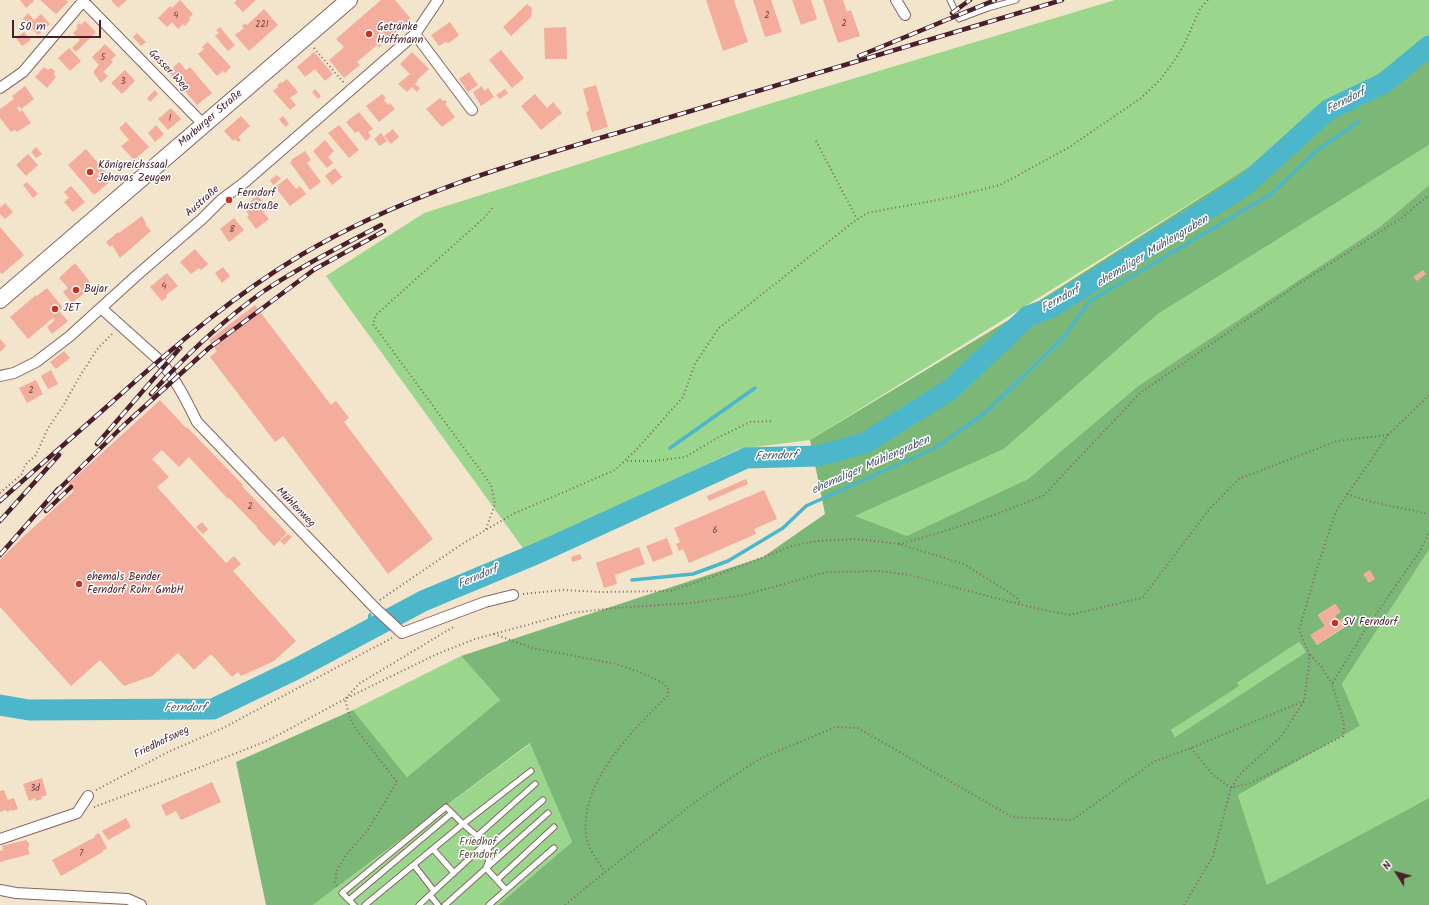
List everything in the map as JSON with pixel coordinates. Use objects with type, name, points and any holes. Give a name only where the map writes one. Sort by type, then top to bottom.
[{"type":"main road","name":"Marburger Straße","points":[[2,296],[349,0]]},
{"type":"street","points":[[0,88],[23,72],[83,0]]},
{"type":"street","name":"Gasser Weg","points":[[83,0],[204,125]]},
{"type":"street","name":"Austraße","points":[[0,376],[14,373],[36,362],[70,336],[202,219],[221,200],[245,182],[415,34],[438,0]]},
{"type":"street","points":[[896,0],[906,15]]},
{"type":"street","points":[[415,34],[472,110]]},
{"type":"street","name":"Mühlenweg","points":[[101,308],[164,366],[180,388],[196,422],[402,633]]},
{"type":"street","points":[[402,633],[486,602],[513,596]]},
{"type":"street","points":[[0,839],[77,813],[88,796]]},
{"type":"street","points":[[0,890],[16,893],[128,899],[141,905]]},
{"type":"lane","points":[[950,0],[959,19],[988,8],[1016,0]]},
{"type":"lane","points":[[365,905],[463,824],[531,771]]},
{"type":"lane","points":[[477,836],[535,784]]},
{"type":"lane","points":[[418,905],[486,846],[543,800]]},
{"type":"lane","points":[[354,905],[342,893],[446,807],[486,846],[489,860],[486,868]]},
{"type":"lane","points":[[349,900],[452,813]]},
{"type":"lane","points":[[445,905],[548,813]]},
{"type":"lane","points":[[497,880],[554,827]]},
{"type":"lane","points":[[490,905],[554,848]]},
{"type":"lane","points":[[433,849],[454,873]]},
{"type":"lane","points":[[414,865],[434,891]]},
{"type":"lane","points":[[486,868],[506,890]]},
{"type":"lane","points":[[430,895],[438,905]]},
{"type":"path","points":[[374,606],[462,544],[513,514],[615,470],[638,449],[683,397],[696,364],[718,329],[857,219],[867,213],[948,198],[1000,185],[1068,148],[1140,98],[1160,80],[1174,61],[1184,45],[1200,9],[1208,0]]},
{"type":"path","points":[[305,38],[351,91]]},
{"type":"path","points":[[816,141],[857,219]]},
{"type":"path","points":[[899,544],[994,515],[1043,496],[1140,393],[1300,283],[1400,220],[1429,195]]},
{"type":"path","points":[[485,530],[495,504],[492,485],[373,324],[376,316],[485,217],[493,207]]},
{"type":"path","points":[[0,493],[22,474],[25,465],[36,455],[46,430],[63,406],[98,348],[121,325]]},
{"type":"path","points":[[1191,748],[1213,775],[1231,788],[1251,783],[1342,736],[1344,723],[1332,684],[1321,666],[1309,654],[1299,630],[1336,511],[1388,435],[1429,395]]},
{"type":"path","points":[[626,461],[655,461],[685,457],[719,437],[750,422],[773,421]]},
{"type":"path","points":[[77,813],[267,741],[345,699],[437,654],[475,639],[571,613],[614,608],[691,603],[744,595],[827,572],[880,571],[909,576],[1022,605],[1070,614],[1142,598],[1212,507],[1239,479],[1337,441],[1388,435]]},
{"type":"path","points":[[1347,494],[1372,502],[1429,514]]},
{"type":"path","points":[[1332,684],[1365,630],[1420,550],[1429,532]]},
{"type":"path","points":[[513,596],[563,590],[601,592],[670,591],[718,575],[792,546],[816,541],[857,539],[899,544],[964,564],[1016,597],[1022,605]]},
{"type":"path","points":[[345,699],[360,683],[456,625]]},
{"type":"path","name":"Friedhofsweg","points":[[88,796],[106,784],[168,752],[223,728],[402,633]]},
{"type":"path","points":[[493,634],[532,648],[617,664],[647,675],[664,684],[669,690],[667,696],[629,735],[609,760],[596,785],[586,813],[586,835],[591,850],[605,872]]},
{"type":"path","points":[[1184,905],[1213,856],[1231,788],[1241,773],[1281,737],[1304,701],[1309,654]]},
{"type":"path","points":[[335,883],[337,870],[343,860],[368,831],[397,782],[356,729],[350,718],[345,699]]},
{"type":"path","points":[[565,905],[698,800],[759,759],[836,727],[858,728],[1012,817],[1072,820],[1155,761],[1191,748],[1304,701]]},
{"type":"green space","points":[[1115,0],[1429,0],[1429,38],[1380,78],[1318,109],[1281,147],[810,440],[739,449],[525,551],[326,276],[424,213],[772,103]]},
{"type":"green space","points":[[1429,52],[1429,145],[1158,314],[1004,449],[855,516],[907,536],[1028,479],[1138,386],[1381,226],[1429,185],[1429,550],[1342,684],[1360,726],[1238,795],[1267,885],[1429,798],[1429,905],[498,905],[572,842],[530,743],[313,905],[266,905],[236,762],[353,710],[407,777],[500,700],[461,656],[763,557],[825,514],[810,440],[1012,318]],"holes":[[[1335,604],[1340,612],[1335,616],[1338,621],[1344,618],[1348,625],[1317,645],[1311,635],[1325,626],[1318,615]],[[1299,642],[1306,652],[1175,737],[1171,730],[1239,686],[1237,683]]]},
{"type":"green space","points":[[1429,145],[1429,185],[1381,226],[1138,386],[1028,479],[907,537],[855,516],[1004,449],[1158,314]]},
{"type":"green space","points":[[1429,550],[1429,798],[1267,886],[1238,795],[1360,726],[1342,684]]},
{"type":"green space","points":[[1299,642],[1306,652],[1175,737],[1171,730],[1238,686],[1237,683]]},
{"type":"green space","points":[[461,656],[500,700],[407,777],[353,710]]},
{"type":"green space","name":"Friedhof Ferndorf","points":[[531,743],[572,842],[498,905],[313,905]]},
{"type":"building","points":[[20,0],[33,0],[34,1],[26,8]]},
{"type":"building","points":[[40,0],[66,0],[68,2],[56,14]]},
{"type":"building","points":[[111,0],[127,0],[118,8]]},
{"type":"building","points":[[180,0],[193,14],[185,26],[183,24],[178,29],[172,22],[167,27],[158,18],[170,6],[172,8]]},
{"type":"building","points":[[237,0],[256,0],[243,12],[234,3]]},
{"type":"building","name":"Getränke Hoffmann","points":[[381,0],[395,0],[411,19],[379,47],[377,45],[357,62],[360,65],[344,78],[329,60],[344,47],[336,39]]},
{"type":"building","points":[[706,0],[734,0],[748,42],[723,51]]},
{"type":"building","points":[[753,0],[771,0],[782,32],[765,37]]},
{"type":"building","points":[[792,0],[811,0],[817,19],[801,25]]},
{"type":"building","points":[[823,0],[843,0],[847,12],[851,10],[860,36],[838,43]]},
{"type":"building","points":[[527,4],[532,8],[531,17],[511,36],[503,27]]},
{"type":"building","points":[[264,9],[278,25],[249,51],[235,35],[244,28],[242,26],[245,23],[247,25]]},
{"type":"building","points":[[28,13],[34,20],[41,14],[50,24],[38,35],[23,19]]},
{"type":"building","points":[[85,21],[96,32],[76,52],[72,48],[80,40],[73,33],[78,28],[76,27],[79,23],[81,25]]},
{"type":"building","points":[[450,22],[459,35],[449,43],[445,42],[439,46],[431,35]]},
{"type":"building","points":[[220,27],[235,45],[228,51],[215,36],[219,33],[216,30]]},
{"type":"building","points":[[566,27],[567,59],[545,59],[544,28]]},
{"type":"building","points":[[24,32],[31,40],[22,46],[16,38]]},
{"type":"building","points":[[137,33],[146,42],[141,46],[133,37]]},
{"type":"building","points":[[208,42],[231,67],[225,73],[223,71],[217,76],[198,54],[204,49],[202,47]]},
{"type":"building","points":[[105,44],[116,55],[111,60],[113,62],[103,72],[108,76],[101,83],[93,72],[99,65],[92,57]]},
{"type":"building","points":[[69,48],[81,61],[70,71],[58,58]]},
{"type":"building","points":[[501,50],[524,78],[512,88],[489,60]]},
{"type":"building","points":[[314,52],[333,74],[325,81],[315,69],[305,77],[297,67]]},
{"type":"building","points":[[412,52],[429,69],[417,80],[418,81],[415,84],[420,88],[417,92],[412,87],[407,92],[398,84],[410,74],[400,64]]},
{"type":"building","points":[[179,62],[186,70],[190,67],[212,93],[197,105],[185,91],[183,92],[178,85],[179,83],[169,72]]},
{"type":"building","points":[[44,67],[48,70],[51,68],[55,71],[54,75],[56,77],[47,88],[35,77]]},
{"type":"building","points":[[125,70],[135,81],[122,94],[111,83]]},
{"type":"building","points":[[469,72],[478,85],[468,92],[459,79]]},
{"type":"building","points":[[287,79],[298,92],[290,98],[296,105],[290,110],[273,91],[278,87],[277,85]]},
{"type":"building","points":[[596,85],[608,127],[592,132],[586,112],[589,111],[583,89]]},
{"type":"building","points":[[25,86],[34,99],[21,109],[19,106],[17,108],[20,112],[22,110],[31,123],[17,132],[15,130],[11,132],[0,118],[0,109],[14,99],[12,96]]},
{"type":"building","points":[[482,86],[484,91],[488,88],[494,97],[481,106],[473,92]]},
{"type":"building","points":[[315,89],[321,96],[318,99],[312,92]]},
{"type":"building","points":[[505,89],[508,93],[500,99],[496,95]]},
{"type":"building","points":[[155,90],[158,94],[150,102],[147,98]]},
{"type":"building","points":[[382,94],[386,98],[384,100],[388,105],[390,103],[395,109],[379,122],[366,106]]},
{"type":"building","points":[[535,94],[547,108],[553,102],[562,113],[541,130],[521,106]]},
{"type":"building","points":[[440,98],[447,102],[445,104],[455,117],[442,127],[426,109]]},
{"type":"building","points":[[171,108],[181,119],[168,130],[158,119]]},
{"type":"building","points":[[359,112],[373,129],[368,132],[371,136],[366,141],[358,131],[355,133],[346,122]]},
{"type":"building","points":[[241,116],[250,126],[238,137],[241,140],[238,142],[235,139],[233,141],[224,131]]},
{"type":"building","points":[[283,116],[289,124],[285,127],[279,119]]},
{"type":"building","points":[[126,122],[149,147],[134,160],[121,146],[129,140],[119,128]]},
{"type":"building","points":[[156,125],[164,134],[155,142],[148,133]]},
{"type":"building","points":[[339,125],[359,150],[349,158],[328,133]]},
{"type":"building","points":[[393,129],[399,137],[391,144],[384,136]]},
{"type":"building","points":[[381,133],[387,141],[380,146],[374,139]]},
{"type":"building","points":[[325,140],[334,151],[328,157],[333,163],[327,168],[313,151]]},
{"type":"building","points":[[36,147],[42,154],[36,158],[31,152]]},
{"type":"building","name":"Königreichssaal Jehovas Zeugen","points":[[86,149],[112,180],[94,195],[68,165]]},
{"type":"building","points":[[305,151],[311,160],[307,163],[321,182],[310,190],[290,162]]},
{"type":"building","points":[[28,154],[38,165],[26,176],[16,165]]},
{"type":"building","points":[[335,168],[342,177],[332,185],[325,176]]},
{"type":"building","points":[[277,175],[281,179],[273,185],[270,180]]},
{"type":"building","points":[[287,178],[296,189],[300,186],[306,194],[290,206],[275,187]]},
{"type":"building","points":[[27,182],[38,194],[33,198],[23,185]]},
{"type":"building","points":[[71,186],[85,202],[73,212],[64,202],[69,198],[64,192]]},
{"type":"building","points":[[257,195],[268,207],[263,212],[269,219],[256,229],[247,217],[249,215],[246,211],[249,209],[246,206]]},
{"type":"building","points":[[5,203],[13,212],[5,219],[0,214],[0,208]]},
{"type":"building","points":[[142,216],[146,223],[145,224],[151,231],[120,258],[112,245],[110,247],[106,242]]},
{"type":"building","points":[[234,218],[244,230],[229,242],[220,229]]},
{"type":"building","points":[[0,227],[24,255],[2,274],[0,272]]},
{"type":"building","points":[[195,249],[208,264],[201,270],[199,268],[191,274],[180,262]]},
{"type":"building","points":[[75,263],[93,286],[72,303],[63,292],[68,288],[59,278]]},
{"type":"building","points":[[223,267],[230,276],[222,283],[215,273]]},
{"type":"building","points":[[1423,270],[1426,274],[1417,281],[1413,277]]},
{"type":"building","points":[[167,273],[178,286],[166,295],[167,297],[162,301],[150,287]]},
{"type":"building","points":[[47,288],[63,308],[59,311],[68,321],[52,334],[47,327],[55,320],[53,318],[28,339],[10,317],[36,295],[37,296]]},
{"type":"building","points":[[255,305],[331,405],[336,401],[349,418],[344,422],[433,539],[388,574],[283,436],[275,442],[210,357],[217,351],[209,340]]},
{"type":"building","points":[[0,339],[6,346],[0,352]]},
{"type":"building","points":[[64,351],[70,358],[56,369],[50,362]]},
{"type":"building","points":[[51,370],[58,384],[48,389],[41,376]]},
{"type":"building","points":[[36,380],[43,394],[27,403],[19,388]]},
{"type":"building","points":[[160,400],[243,485],[242,486],[287,533],[274,546],[189,457],[179,467],[162,450],[152,459],[169,477],[157,487],[226,563],[234,556],[241,564],[233,571],[296,641],[274,661],[241,676],[238,672],[232,677],[211,654],[194,670],[178,653],[152,676],[124,686],[100,660],[71,686],[0,607],[0,560],[25,535],[74,491],[68,484]]},
{"type":"building","points":[[746,479],[748,484],[709,501],[707,496]]},
{"type":"building","points":[[764,490],[777,519],[754,529],[756,534],[689,563],[683,549],[679,551],[676,544],[680,542],[674,528]]},
{"type":"building","points":[[202,522],[208,529],[203,534],[196,527]]},
{"type":"building","points":[[288,534],[292,537],[284,545],[280,541]]},
{"type":"building","points":[[667,538],[673,554],[653,562],[646,546]]},
{"type":"building","points":[[639,547],[645,564],[615,575],[617,584],[604,588],[596,563]]},
{"type":"building","points":[[580,554],[582,559],[572,562],[571,557]]},
{"type":"building","points":[[1370,570],[1375,579],[1369,583],[1363,574]]},
{"type":"building","name":"SV Ferndorf","points":[[1335,604],[1341,612],[1335,616],[1338,621],[1344,618],[1348,624],[1317,645],[1310,635],[1325,626],[1318,615]]},
{"type":"building","points":[[42,778],[47,795],[36,801],[35,798],[29,801],[23,784]]},
{"type":"building","points":[[212,782],[221,802],[181,820],[176,811],[166,816],[161,805]]},
{"type":"building","points":[[4,790],[8,800],[14,798],[18,809],[0,812],[0,791]]},
{"type":"building","points":[[126,818],[131,827],[108,840],[102,831]]},
{"type":"building","points":[[99,833],[107,848],[102,851],[103,852],[61,876],[52,860],[95,837],[94,836]]},
{"type":"building","points":[[26,840],[29,843],[28,848],[30,854],[0,862],[0,851],[3,850],[2,846]]},
{"type":"waterway","name":"Ferndorf","points":[[0,705],[29,710],[213,709],[296,669],[423,601],[538,553],[746,458],[818,456],[865,443],[951,389],[1028,316],[1050,308],[1244,186],[1328,110],[1384,83],[1429,46]]},
{"type":"waterway","name":"ehemaliger Mühlengraben","points":[[632,580],[693,574],[728,561],[783,528],[806,506],[937,447],[986,412],[1063,338],[1090,301],[1271,194],[1315,152],[1359,121]]},
{"type":"waterway","points":[[670,448],[755,388]]},
{"type":"waterway","points":[[368,630],[370,615]]},
{"type":"railway","points":[[952,13],[970,0]]},
{"type":"railway","points":[[859,56],[995,0]]},
{"type":"railway","points":[[0,501],[164,356],[253,286],[301,255],[343,232],[385,212],[429,194],[518,163],[1062,0]]},
{"type":"railway","points":[[151,394],[203,341],[231,316],[261,293],[305,266],[381,225]]},
{"type":"railway","points":[[55,493],[123,426],[209,348],[315,269],[384,231]]},
{"type":"railway","points":[[97,444],[180,348]]},
{"type":"railway","points":[[0,521],[59,455]]},
{"type":"railway","points":[[46,511],[71,487]]},
{"type":"railway","points":[[0,555],[58,489]]},
{"type":"place","name":"Getränke Hoffmann","points":[[369,34]]},
{"type":"place","name":"Königreichssaal Jehovas Zeugen","points":[[90,172]]},
{"type":"place","name":"Ferndorf Austraße","points":[[229,200]]},
{"type":"place","name":"Bujar","points":[[76,290]]},
{"type":"place","name":"JET","points":[[55,309]]},
{"type":"place","name":"ehemals Bender Ferndorf Rohr GmbH","points":[[79,584]]},
{"type":"place","name":"SV Ferndorf","points":[[1335,623]]}]
